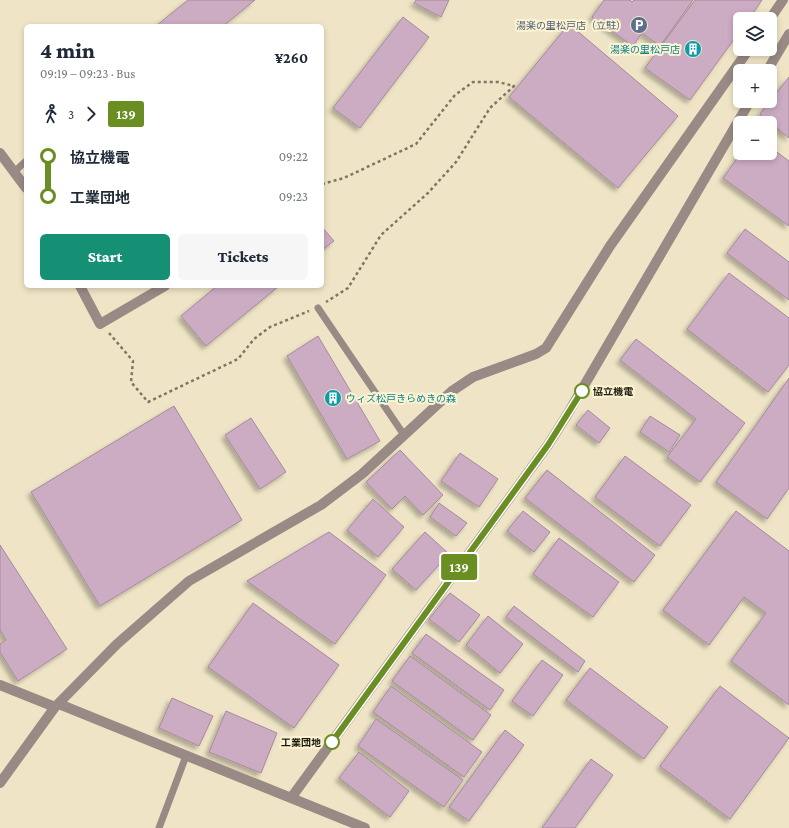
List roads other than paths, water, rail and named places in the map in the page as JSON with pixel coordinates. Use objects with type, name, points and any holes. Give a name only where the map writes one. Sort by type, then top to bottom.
[{"type":"street","points":[[775,12],[783,0]]},
{"type":"street","points":[[771,64],[789,34]]},
{"type":"street","points":[[0,783],[57,706],[117,644],[189,581],[321,505],[362,474],[452,391],[473,377],[536,354],[546,348],[610,246],[744,56]]},
{"type":"street","points":[[291,798],[556,433],[746,108]]},
{"type":"street","points":[[0,153],[24,185]]},
{"type":"street","points":[[81,288],[100,324],[162,288]]},
{"type":"street","points":[[0,685],[186,756],[365,828]]},
{"type":"lane","points":[[14,172],[24,163]]},
{"type":"lane","points":[[318,308],[404,435]]},
{"type":"lane","points":[[159,828],[186,756]]},
{"type":"place","name":"湯楽の里松戸店（立駐）","points":[[639,25]]},
{"type":"place","name":"湯楽の里松戸店","points":[[693,49]]},
{"type":"place","name":"協立機電","points":[[582,391]]},
{"type":"place","name":"ウィズ松戸きらめきの森","points":[[333,398]]},
{"type":"place","name":"工業団地","points":[[332,742]]}]
